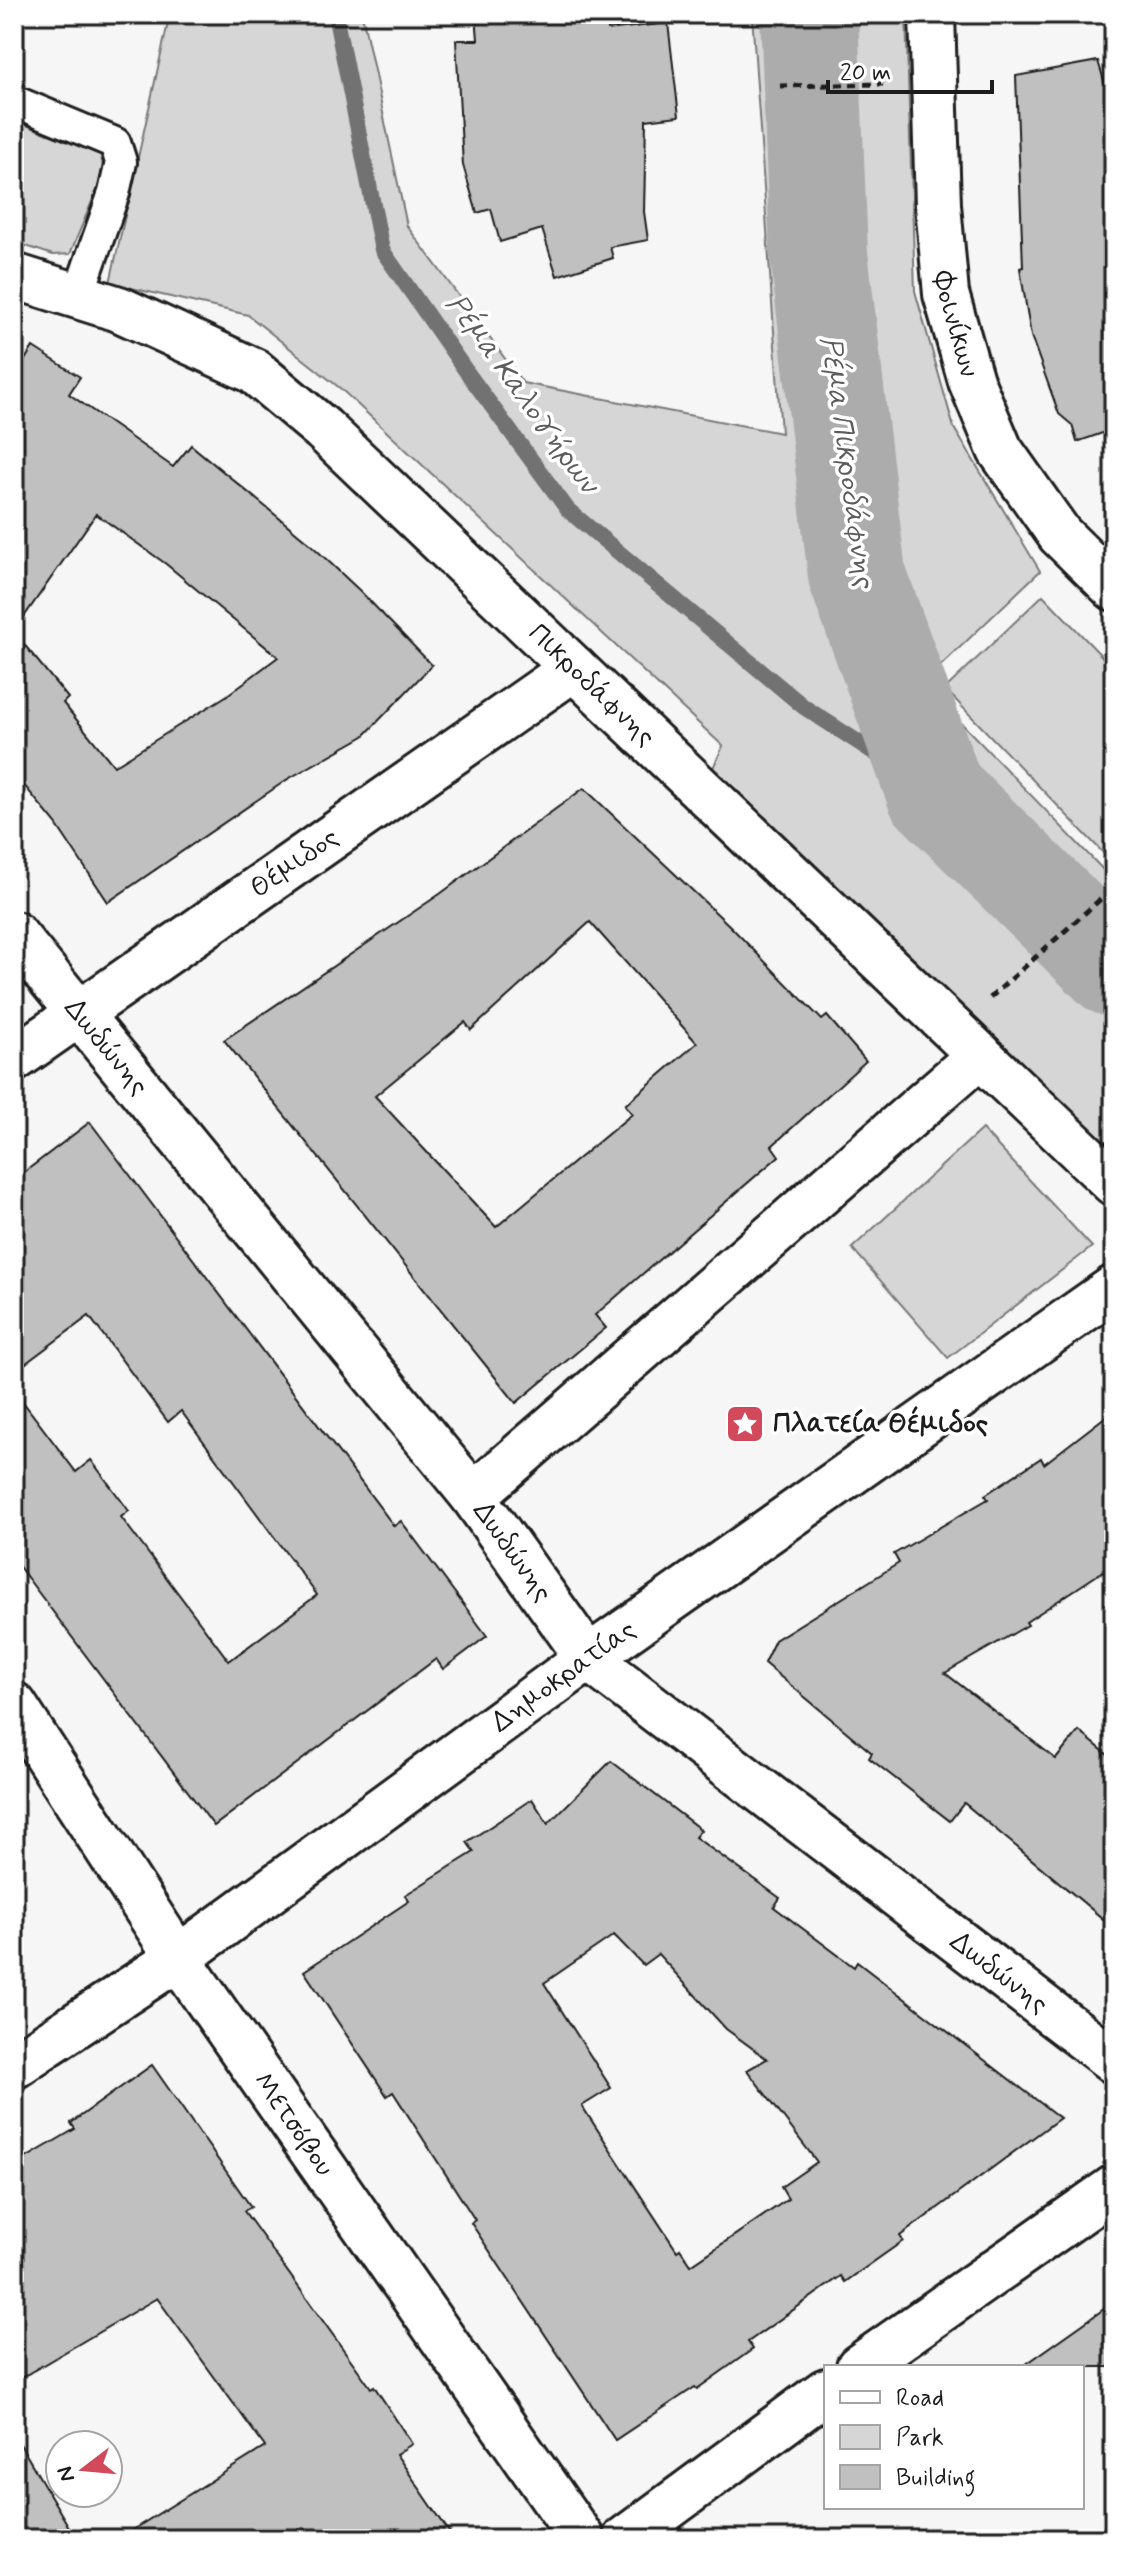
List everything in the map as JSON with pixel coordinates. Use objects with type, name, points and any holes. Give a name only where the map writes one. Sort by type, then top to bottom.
[{"type":"street","name":"Φοινίκων","points":[[932,14],[938,205],[946,294],[971,381],[1000,450],[1060,535],[1114,588]]},
{"type":"street","name":"Πικροδάφνης","points":[[14,276],[119,309],[254,371],[323,429],[1114,1183]]},
{"type":"street","name":"Θέμιδος","points":[[14,1059],[574,668]]},
{"type":"street","name":"Δωδώνης","points":[[14,934],[473,1496],[588,1658],[1114,2061]]},
{"type":"street","points":[[473,1496],[980,1055]]},
{"type":"street","name":"Δημοκρατίας","points":[[14,2066],[178,1958],[588,1658],[1114,1288]]},
{"type":"street","name":"Μετσόβου","points":[[14,1705],[178,1958],[582,2539]]},
{"type":"street","points":[[862,2365],[1114,2188]]},
{"type":"street","points":[[625,2539],[824,2392]]},
{"type":"lane","points":[[14,101],[115,143],[121,162],[114,193],[78,296]]},
{"type":"path","points":[[780,86],[866,84]]},
{"type":"path","points":[[1005,984],[1114,887]]},
{"type":"green space","points":[[170,14],[362,14],[407,226],[523,383],[781,433],[752,14],[906,14],[915,291],[954,428],[1040,571],[932,674],[938,699],[1114,881],[1114,1153],[713,768],[723,746],[341,389],[248,315],[110,283]]},
{"type":"green space","points":[[14,120],[101,155],[104,173],[70,254],[53,255],[14,242]]},
{"type":"green space","points":[[1043,595],[1114,669],[1113,863],[945,689]]},
{"type":"green space","points":[[982,1129],[1092,1247],[948,1358],[852,1248]]},
{"type":"building","points":[[476,14],[606,14],[608,30],[668,23],[679,116],[646,120],[644,212],[648,240],[610,247],[613,258],[557,276],[542,229],[500,242],[491,209],[477,213],[463,165],[456,40],[478,40]]},
{"type":"building","points":[[1098,61],[1114,113],[1114,429],[1077,442],[1072,425],[1059,414],[1031,336],[1020,268],[1023,267],[1016,76]]},
{"type":"building","points":[[33,347],[80,377],[69,394],[173,467],[191,445],[308,542],[432,665],[364,736],[288,779],[108,902],[56,824],[14,773],[14,632],[68,698],[63,703],[114,766],[226,696],[278,657],[166,564],[96,514],[14,631],[14,377]]},
{"type":"building","points":[[584,788],[730,926],[822,1020],[827,1016],[866,1061],[772,1146],[779,1156],[595,1315],[606,1328],[516,1403],[224,1040],[440,894]],"holes":[[[590,922],[697,1043],[625,1105],[632,1114],[496,1227],[375,1096],[465,1022],[471,1030]]]},
{"type":"building","points":[[90,1122],[394,1526],[401,1521],[487,1636],[443,1669],[436,1659],[214,1826],[14,1560],[14,1390],[76,1472],[91,1460],[129,1511],[121,1517],[229,1661],[317,1595],[181,1411],[168,1422],[89,1316],[14,1372],[14,1180]]},
{"type":"building","points":[[1114,1410],[1114,1564],[1026,1622],[1028,1625],[945,1673],[1056,1759],[1079,1731],[1114,1760],[1114,1928],[964,1803],[950,1821],[869,1758],[872,1753],[764,1663],[775,1640],[899,1563],[894,1554],[988,1499],[985,1495],[1041,1458],[1044,1464]]},
{"type":"building","points":[[611,1761],[701,1830],[695,1837],[780,1898],[774,1907],[854,1967],[857,1962],[1060,2118],[900,2236],[903,2241],[845,2282],[841,2276],[748,2342],[753,2349],[697,2389],[695,2387],[615,2440],[471,2223],[475,2220],[393,2092],[387,2096],[304,1971],[409,1901],[405,1895],[474,1852],[467,1842],[532,1799],[548,1824]],"holes":[[[614,1935],[643,1965],[658,1954],[726,2029],[767,2059],[747,2070],[817,2162],[781,2187],[788,2199],[691,2265],[680,2249],[677,2251],[582,2106],[611,2088],[544,1983]]]},
{"type":"building","points":[[152,2065],[251,2207],[244,2211],[371,2388],[374,2386],[412,2444],[396,2454],[454,2539],[118,2539],[265,2447],[157,2298],[14,2382],[14,2165],[75,2129],[71,2123]]},
{"type":"building","points":[[1114,2302],[1114,2367],[1025,2365]]},
{"type":"building","points":[[14,2434],[44,2485],[44,2509],[58,2509],[76,2539],[14,2539]]},
{"type":"waterway","name":"Ρέμα Καλογήρων","points":[[335,14],[382,250],[568,510],[804,707],[935,792]]},
{"type":"waterway","name":"Ρέμα Πικροδάφνης","points":[[809,14],[819,254],[857,575],[935,792],[1114,968]]},
{"type":"place","name":"Πλατεία Θέμιδος","points":[[745,1424]]}]
